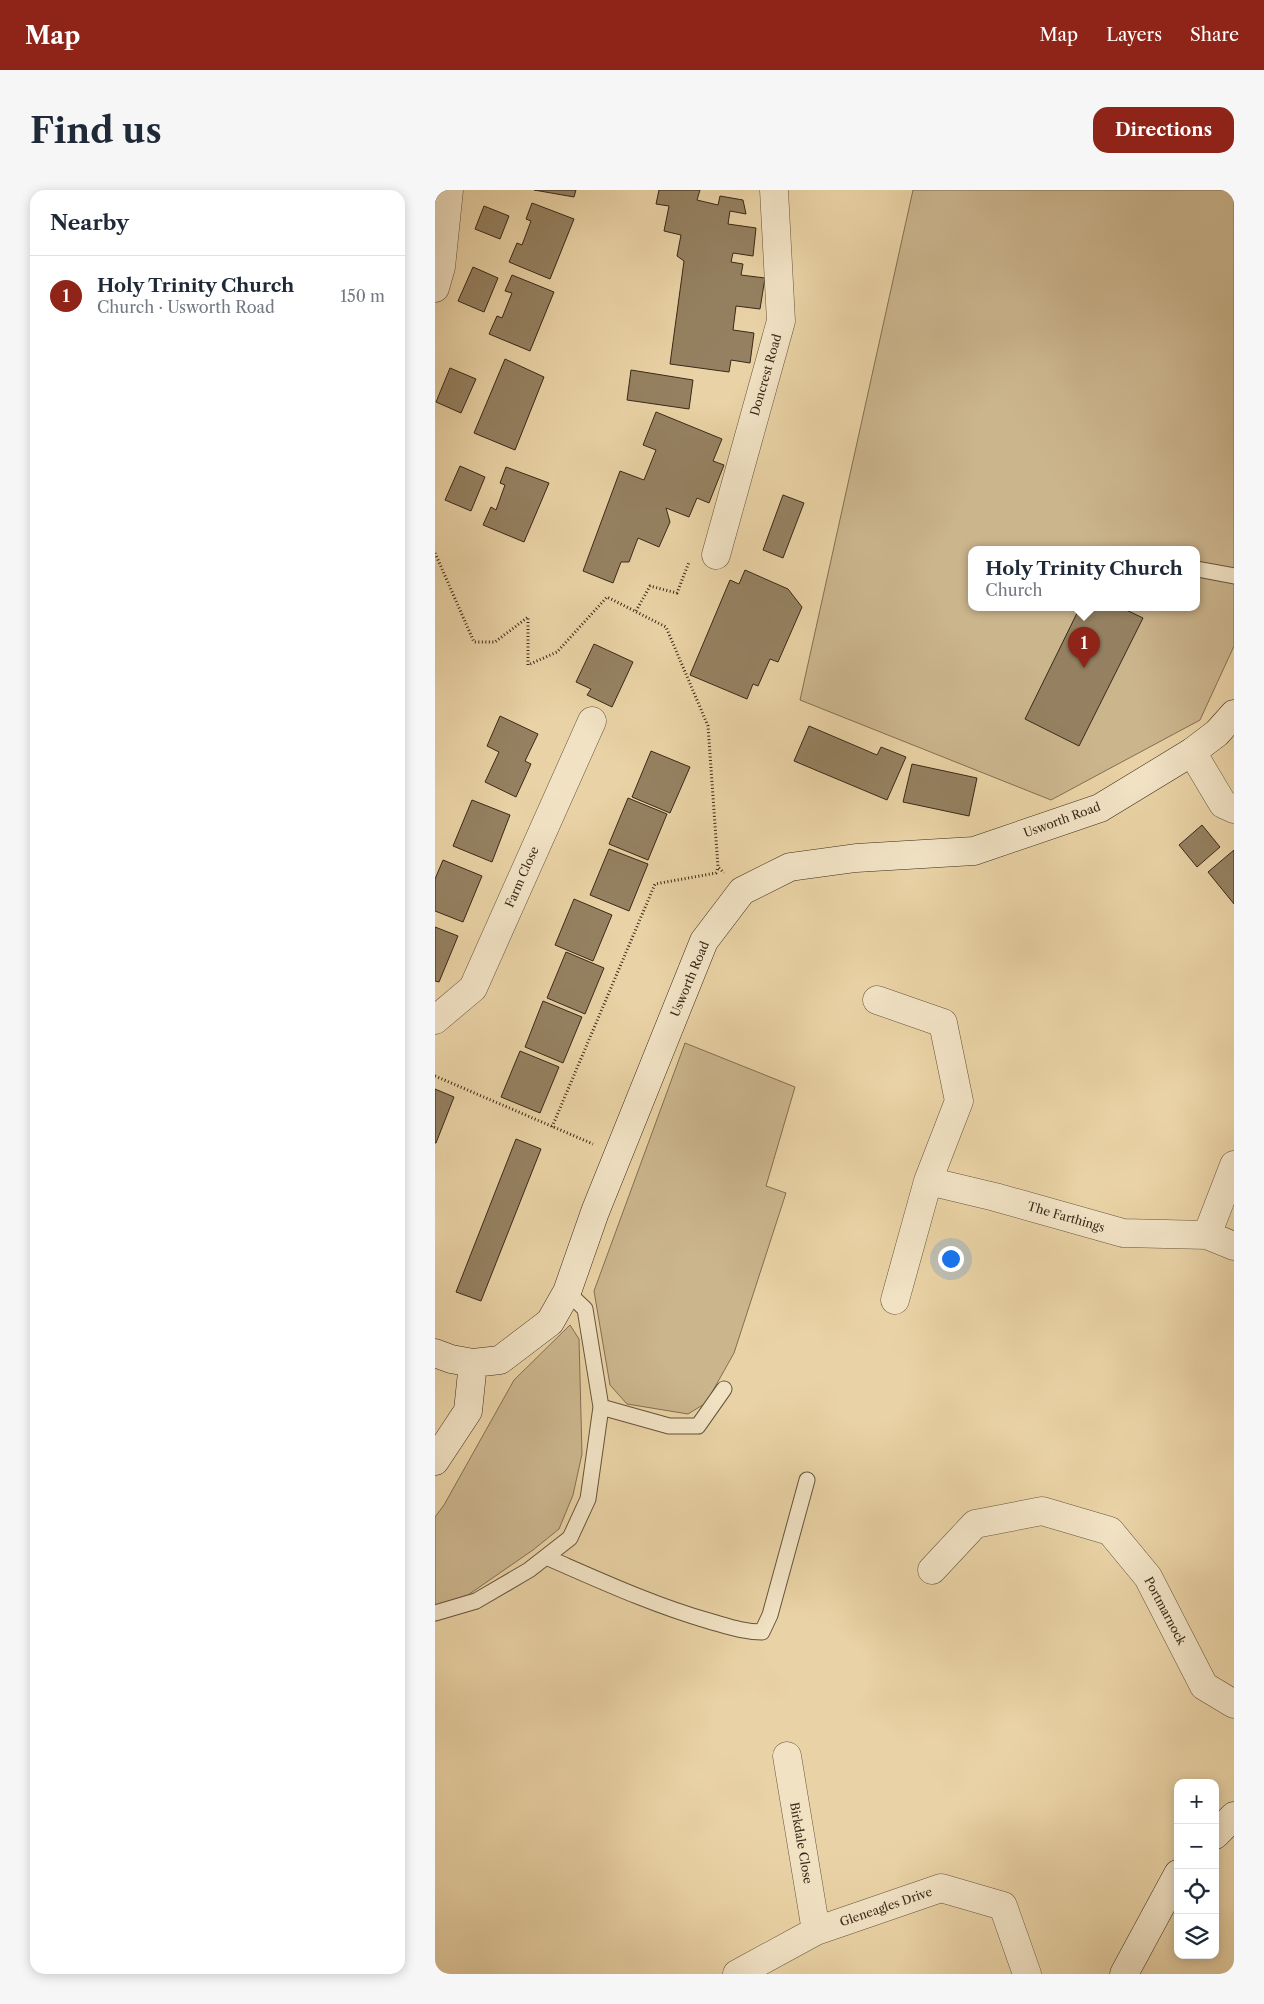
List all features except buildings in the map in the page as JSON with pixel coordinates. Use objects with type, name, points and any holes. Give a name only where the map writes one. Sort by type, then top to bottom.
[{"type":"street","points":[[435,288],[441,267],[449,190]]},
{"type":"street","name":"Doncrest Road","points":[[716,555],[781,321],[774,190]]},
{"type":"street","name":"Usworth Road","points":[[435,1353],[451,1359],[473,1363],[500,1360],[550,1322],[567,1292],[595,1212],[704,941],[742,892],[790,867],[856,858],[974,851],[1100,808],[1192,752],[1217,733],[1234,714]]},
{"type":"street","name":"Farm Close","points":[[435,1020],[473,988],[592,721]]},
{"type":"street","points":[[1192,752],[1223,804],[1234,809]]},
{"type":"street","points":[[877,1000],[943,1023],[959,1101],[928,1180],[895,1300]]},
{"type":"street","points":[[1207,1235],[1234,1165]]},
{"type":"street","name":"The Farthings","points":[[928,1180],[1123,1233],[1207,1235],[1234,1246]]},
{"type":"street","points":[[435,1461],[468,1410],[473,1363]]},
{"type":"street","name":"Portmarnock","points":[[932,1570],[975,1524],[1042,1511],[1110,1531],[1148,1577],[1204,1686],[1234,1704]]},
{"type":"street","name":"Birkdale Close","points":[[787,1756],[816,1931]]},
{"type":"street","points":[[1219,1831],[1234,1816]]},
{"type":"street","points":[[1125,1974],[1174,1882]]},
{"type":"street","name":"Gleneagles Drive","points":[[737,1974],[816,1931],[941,1888],[1003,1906],[1027,1974]]},
{"type":"lane","points":[[1200,570],[1234,576]]},
{"type":"lane","points":[[435,1613],[476,1601],[529,1570],[570,1538],[588,1498],[601,1407],[585,1309],[567,1292]]},
{"type":"lane","points":[[601,1407],[669,1426],[698,1426],[724,1389]]},
{"type":"lane","points":[[545,1557],[624,1591],[689,1616],[747,1632],[762,1632],[770,1615],[807,1480]]},
{"type":"path","points":[[636,611],[650,586],[677,593],[695,547],[716,555]]},
{"type":"path","points":[[435,553],[475,642],[495,642],[528,617],[528,665],[557,652],[607,597],[666,626],[707,726],[718,867],[716,873],[655,884],[552,1127]]},
{"type":"path","points":[[718,867],[742,892]]},
{"type":"path","points":[[435,1076],[618,1156]]},
{"type":"shaded area","points":[[913,190],[1234,190],[1234,646],[1200,720],[1051,800],[800,700]]},
{"type":"shaded area","points":[[685,1043],[795,1087],[766,1186],[786,1193],[734,1353],[706,1403],[688,1414],[627,1404],[610,1385],[594,1291]]},
{"type":"shaded area","points":[[570,1325],[579,1339],[582,1454],[573,1495],[559,1529],[533,1550],[468,1595],[435,1605],[435,1517],[444,1505],[514,1380]]},
{"type":"place","name":"Holy Trinity Church","points":[[1084,668]]}]
